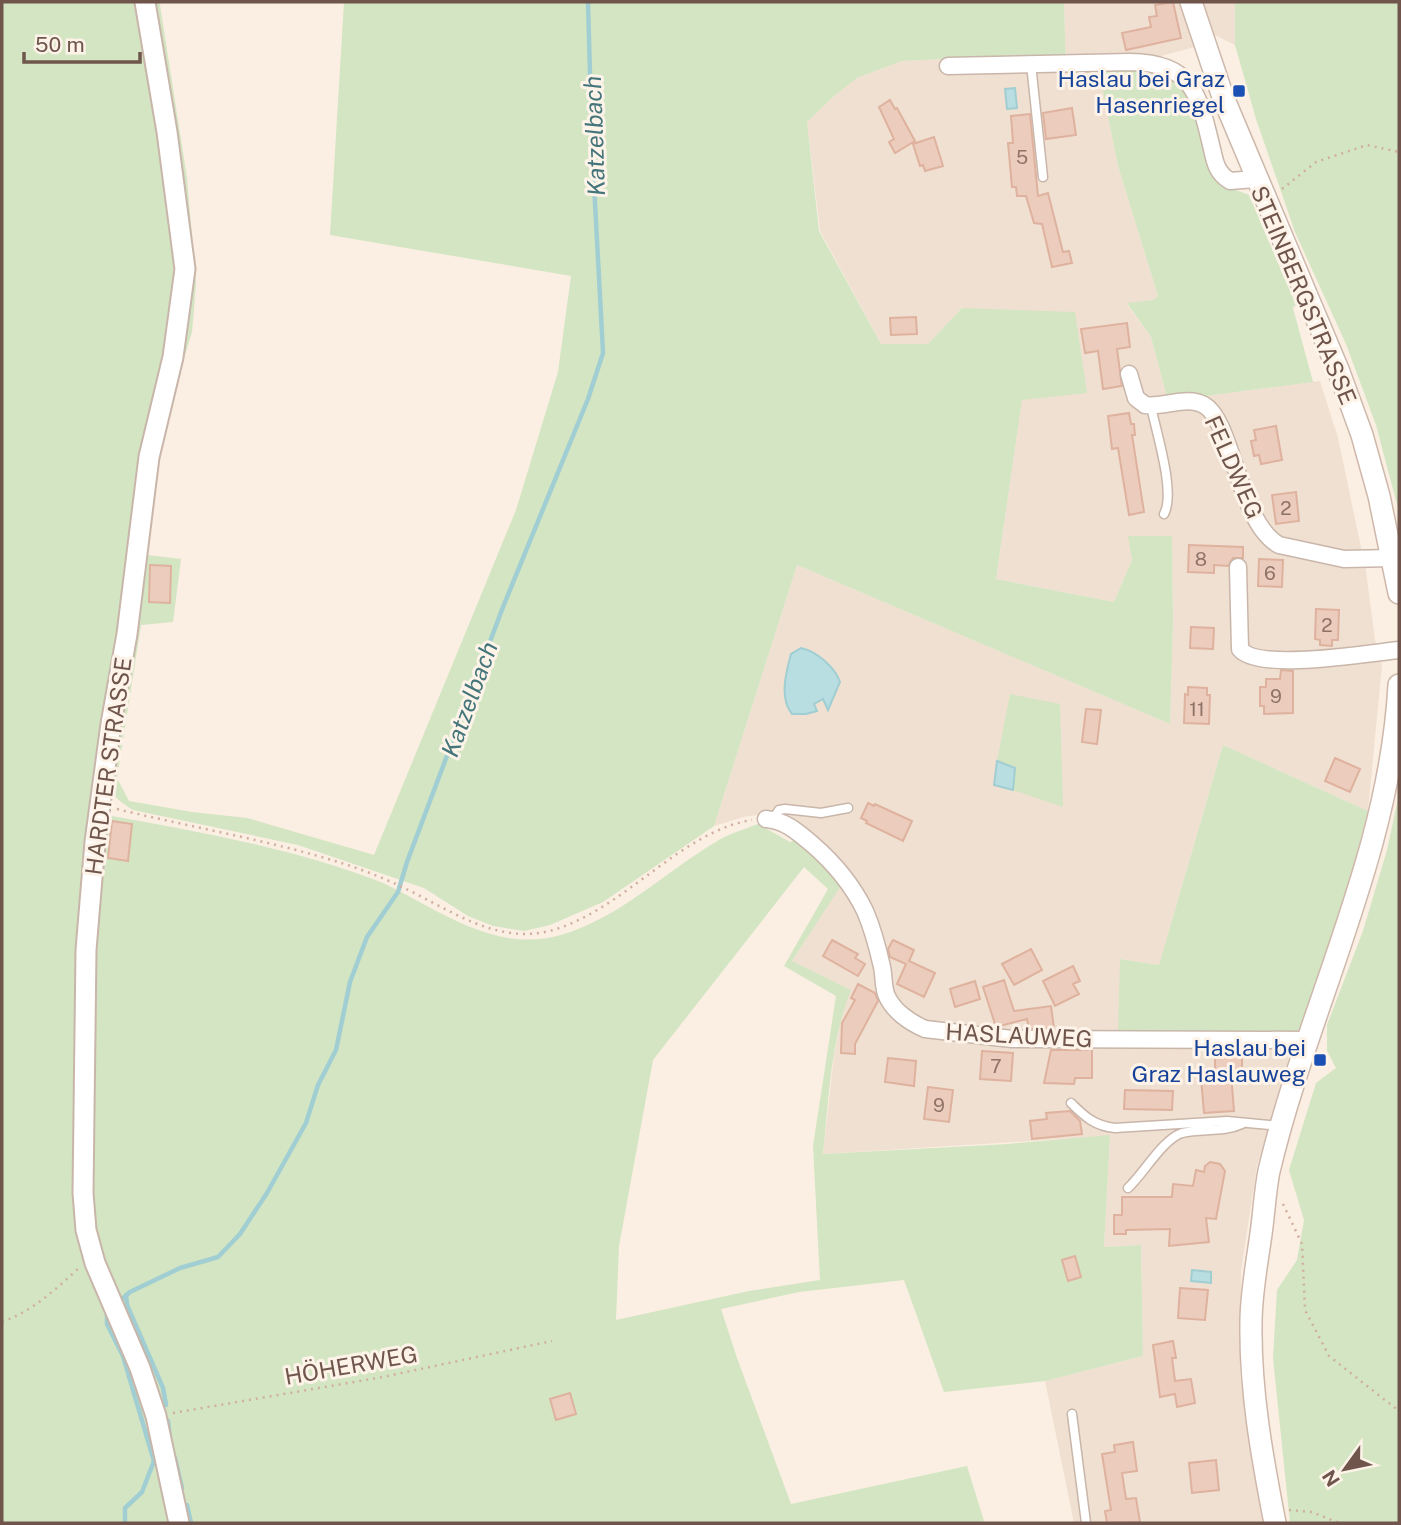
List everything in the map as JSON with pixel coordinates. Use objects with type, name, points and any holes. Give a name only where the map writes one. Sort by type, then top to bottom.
[{"type":"main road","name":"STEINBERGSTRASSE","points":[[1191,2],[1223,97],[1255,178],[1339,372],[1357,422],[1379,496],[1394,558],[1399,593]]},
{"type":"main road","points":[[1273,1515],[1255,1401],[1251,1355],[1253,1297],[1269,1173],[1362,879],[1390,766],[1399,685]]},
{"type":"street","name":"HARDTER STRASSE","points":[[145,2],[167,132],[185,269],[173,358],[149,457],[127,634],[100,805],[86,950],[83,1193],[86,1230],[93,1255],[105,1291],[140,1368],[156,1416],[179,1523]]},
{"type":"street","points":[[948,66],[1149,62],[1172,68],[1184,76],[1192,89],[1205,123],[1218,172],[1230,180],[1255,178]]},
{"type":"street","points":[[1129,374],[1136,398],[1140,403],[1151,406]]},
{"type":"street","name":"FELDWEG","points":[[1151,406],[1199,403],[1211,411],[1259,525],[1271,541],[1344,559],[1394,558]]},
{"type":"street","points":[[1238,567],[1240,649],[1250,658],[1316,660],[1399,650]]},
{"type":"street","name":"HASLAUWEG","points":[[769,819],[796,831],[852,886],[866,912],[883,968],[886,995],[894,1007],[915,1025],[925,1029],[1012,1039],[1309,1040]]},
{"type":"lane","points":[[1031,64],[1043,177]]},
{"type":"lane","points":[[1151,406],[1169,490],[1168,508],[1164,514]]},
{"type":"lane","points":[[769,819],[779,810],[785,809],[821,813],[848,808]]},
{"type":"lane","points":[[1071,1103],[1101,1127],[1227,1121],[1282,1127]]},
{"type":"lane","points":[[1128,1188],[1148,1167],[1161,1147],[1182,1133],[1228,1129],[1245,1122]]},
{"type":"lane","points":[[1072,1414],[1086,1523]]},
{"type":"path","points":[[1266,202],[1316,162],[1367,145],[1399,152]]},
{"type":"path","points":[[100,805],[332,860],[403,887],[466,920],[504,932],[525,934],[553,930],[582,918],[713,831],[747,821],[769,819]]},
{"type":"path","points":[[1269,1173],[1301,1244],[1304,1310],[1329,1356],[1399,1411]]},
{"type":"path","points":[[2,1322],[45,1299],[93,1255]]},
{"type":"path","name":"HÖHERWEG","points":[[156,1416],[383,1377],[552,1341]]},
{"type":"path","points":[[1273,1515],[1312,1512],[1339,1523]]},
{"type":"shaded area","points":[[1064,2],[1181,2],[1195,47],[1149,59],[1098,67],[1118,166],[1158,296],[1155,300],[1127,304],[1151,337],[1168,401],[1320,381],[1338,438],[1366,571],[1375,640],[1382,665],[1368,811],[1223,745],[1159,965],[1120,959],[1292,1047],[1257,1166],[1241,1271],[1240,1375],[1264,1523],[1074,1523],[1045,1381],[1143,1356],[1141,1245],[1104,1247],[1110,1136],[823,1154],[834,1055],[842,1012],[850,990],[792,961],[847,875],[770,813],[714,826],[797,565],[1170,724],[1172,536],[1132,560],[1114,602],[996,579],[1022,399],[962,308],[928,344],[881,344],[820,231],[807,122],[834,96],[857,78],[902,61],[942,59],[1066,69]]},
{"type":"shaded area","points":[[1203,2],[1235,2],[1235,45],[1213,34]]},
{"type":"green space","points":[[2,2],[138,2],[169,193],[174,268],[168,325],[142,453],[124,609],[92,796],[78,1207],[133,1362],[174,1523],[2,1523]]},
{"type":"green space","points":[[151,2],[160,2],[187,178],[196,284],[192,332],[160,437],[150,506],[147,555],[181,559],[173,622],[141,625],[117,778],[129,801],[247,818],[374,855],[516,510],[558,372],[571,276],[330,235],[344,2],[1064,2],[1066,69],[959,71],[942,59],[902,61],[857,78],[834,96],[807,122],[819,231],[881,344],[928,344],[962,308],[1075,312],[1087,393],[1022,400],[996,579],[1114,602],[1132,560],[1128,536],[1172,536],[1170,724],[797,565],[714,826],[603,902],[550,925],[524,931],[493,926],[468,916],[424,888],[298,845],[133,810],[127,806],[111,790],[109,770],[137,606],[148,479],[177,353],[186,292],[187,249],[176,144]]},
{"type":"green space","points":[[1235,2],[1399,2],[1399,512],[1376,425],[1346,344],[1295,232],[1256,119],[1235,45]]},
{"type":"green space","points":[[1098,67],[1155,67],[1185,86],[1223,185],[1249,195],[1296,305],[1293,308],[1313,382],[1168,401],[1151,337],[1127,303],[1154,300],[1158,296],[1118,166]]},
{"type":"green space","points":[[1010,694],[1060,704],[1063,807],[1013,790],[1015,768],[997,761]]},
{"type":"green space","points":[[1223,745],[1368,811],[1349,883],[1301,1027],[1299,1032],[1118,1035],[1120,959],[1159,965]]},
{"type":"green space","points":[[1399,794],[1399,1523],[1290,1523],[1273,1358],[1277,1290],[1297,1260],[1304,1220],[1289,1170],[1316,1083],[1336,1068],[1327,1051],[1327,1025],[1363,931],[1387,850]]},
{"type":"green space","points":[[106,815],[194,831],[310,858],[383,883],[469,926],[514,939],[561,935],[583,927],[623,906],[719,840],[758,824],[790,842],[800,838],[842,884],[792,961],[851,990],[834,1050],[823,1154],[1008,1144],[1110,1135],[1104,1247],[1141,1245],[1143,1356],[1045,1381],[944,1392],[904,1280],[799,1292],[721,1309],[791,1504],[967,1466],[984,1521],[187,1523],[92,1224],[92,945]],"holes":[[[804,867],[828,889],[784,966],[836,996],[813,1146],[820,1280],[749,1291],[616,1320],[619,1246],[653,1060]]]},
{"type":"water","points":[[1015,88],[1017,108],[1007,109],[1005,89]]},
{"type":"water","points":[[801,648],[824,660],[840,682],[828,710],[823,699],[814,704],[817,711],[806,714],[792,714],[788,708],[785,693],[787,669],[791,654]]},
{"type":"water","points":[[997,761],[1015,768],[1013,790],[994,785]]},
{"type":"water","points":[[1192,1270],[1211,1272],[1211,1283],[1191,1281]]},
{"type":"building","points":[[1173,2],[1181,38],[1126,50],[1122,33],[1151,27],[1149,17],[1157,16],[1155,5]]},
{"type":"building","points":[[890,100],[915,141],[895,153],[889,142],[894,139],[879,107]]},
{"type":"building","points":[[1072,108],[1076,135],[1046,139],[1043,113]]},
{"type":"building","points":[[1030,114],[1038,196],[1048,193],[1063,252],[1069,251],[1072,263],[1052,267],[1042,224],[1034,223],[1026,196],[1017,196],[1016,187],[1012,187],[1008,143],[1013,143],[1011,116]]},
{"type":"building","points":[[934,137],[943,166],[925,171],[923,165],[920,166],[913,144]]},
{"type":"building","points":[[916,317],[917,334],[891,335],[890,318]]},
{"type":"building","points":[[1127,323],[1130,347],[1117,349],[1122,386],[1103,389],[1098,351],[1085,353],[1081,329]]},
{"type":"building","points":[[1129,413],[1131,424],[1134,424],[1135,435],[1132,435],[1144,512],[1129,515],[1118,448],[1112,449],[1108,416]]},
{"type":"building","points":[[1276,426],[1282,460],[1261,464],[1259,455],[1254,456],[1251,441],[1256,440],[1254,430]]},
{"type":"building","points":[[1296,492],[1299,521],[1276,524],[1272,495]]},
{"type":"building","points":[[1189,545],[1243,547],[1243,558],[1233,558],[1228,566],[1214,565],[1214,573],[1188,572]]},
{"type":"building","points":[[1259,559],[1283,560],[1282,587],[1258,586]]},
{"type":"building","points":[[150,565],[171,566],[170,603],[149,602]]},
{"type":"building","points":[[1316,609],[1339,610],[1338,640],[1332,640],[1332,646],[1320,645],[1320,640],[1315,639]]},
{"type":"building","points":[[1191,627],[1214,628],[1213,649],[1190,648]]},
{"type":"building","points":[[1281,670],[1293,671],[1293,713],[1264,714],[1264,706],[1260,706],[1260,687],[1266,687],[1266,679],[1280,679]]},
{"type":"building","points":[[1188,687],[1207,688],[1207,695],[1210,695],[1209,724],[1184,723],[1185,694],[1188,695]]},
{"type":"building","points":[[1086,709],[1101,710],[1097,744],[1082,742]]},
{"type":"building","points":[[1335,758],[1360,769],[1350,792],[1325,781]]},
{"type":"building","points":[[868,803],[912,821],[903,841],[861,818]]},
{"type":"building","points":[[112,821],[132,824],[128,861],[108,858]]},
{"type":"building","points":[[832,940],[858,954],[855,958],[865,964],[858,976],[823,956]]},
{"type":"building","points":[[893,940],[914,950],[909,961],[935,973],[924,997],[897,984],[906,964],[890,957],[888,949]]},
{"type":"building","points":[[1031,949],[1042,970],[1014,985],[1002,964]]},
{"type":"building","points":[[1073,966],[1080,981],[1073,984],[1079,994],[1055,1006],[1043,981]]},
{"type":"building","points":[[1004,980],[1014,1011],[1051,1006],[1054,1028],[1029,1029],[1027,1019],[996,1027],[983,987]]},
{"type":"building","points":[[975,981],[980,999],[955,1007],[950,989]]},
{"type":"building","points":[[858,984],[875,993],[878,1001],[855,1044],[855,1054],[841,1053],[842,1023],[855,1000],[851,998]]},
{"type":"building","points":[[1051,1050],[1092,1050],[1092,1078],[1075,1078],[1074,1084],[1044,1083]]},
{"type":"building","points":[[982,1051],[1013,1053],[1011,1081],[980,1079]]},
{"type":"building","points":[[1215,1051],[1242,1051],[1242,1073],[1231,1073],[1234,1111],[1204,1113],[1201,1079],[1215,1078]]},
{"type":"building","points":[[888,1058],[916,1061],[914,1086],[885,1082]]},
{"type":"building","points":[[928,1087],[953,1090],[949,1122],[924,1119]]},
{"type":"building","points":[[1125,1090],[1173,1091],[1172,1110],[1124,1109]]},
{"type":"building","points":[[1070,1111],[1080,1121],[1082,1134],[1032,1139],[1030,1121],[1047,1119],[1046,1113]]},
{"type":"building","points":[[1210,1162],[1220,1164],[1225,1171],[1216,1219],[1206,1218],[1209,1242],[1169,1246],[1170,1229],[1126,1230],[1126,1234],[1114,1234],[1114,1215],[1122,1215],[1122,1197],[1172,1197],[1173,1184],[1193,1186],[1196,1170],[1204,1172],[1205,1166]]},
{"type":"building","points":[[1075,1256],[1081,1277],[1068,1281],[1062,1260]]},
{"type":"building","points":[[1180,1288],[1208,1290],[1205,1320],[1178,1318]]},
{"type":"building","points":[[1173,1341],[1176,1358],[1172,1358],[1175,1381],[1191,1379],[1195,1403],[1177,1407],[1175,1394],[1160,1397],[1153,1345]]},
{"type":"building","points":[[570,1393],[576,1414],[556,1420],[550,1399]]},
{"type":"building","points":[[1133,1442],[1137,1471],[1122,1473],[1126,1499],[1136,1498],[1140,1522],[1107,1523],[1105,1511],[1111,1510],[1102,1454],[1115,1452],[1114,1445]]},
{"type":"building","points":[[1216,1460],[1219,1490],[1192,1493],[1189,1463]]},
{"type":"waterway","name":"Katzelbach","points":[[122,1299],[130,1292],[180,1268],[218,1257],[240,1234],[267,1193],[306,1123],[318,1085],[336,1050],[350,982],[367,937],[398,892],[503,607],[588,399],[603,353],[592,146],[588,2]]},
{"type":"waterway","points":[[126,1295],[127,1305],[163,1388],[166,1405]]},
{"type":"waterway","name":"Katzelbach","points":[[107,1313],[107,1324],[123,1356],[154,1461],[142,1492],[125,1508],[125,1523]]},
{"type":"waterway","points":[[168,1421],[170,1439]]},
{"type":"waterway","points":[[175,1458],[182,1488]]},
{"type":"waterway","points":[[187,1505],[191,1523]]},
{"type":"place","name":"Haslau bei Graz Hasenriegel","points":[[1239,91]]},
{"type":"place","name":"Haslau bei Graz Haslauweg","points":[[1320,1060]]}]
